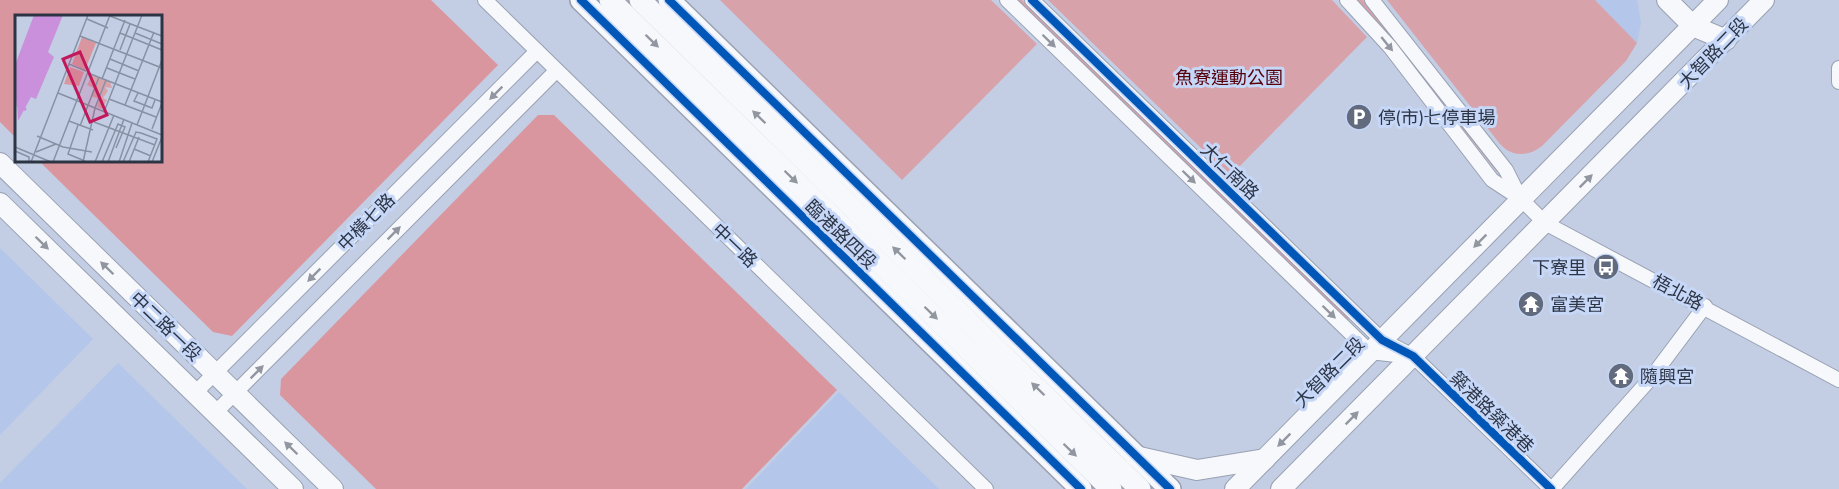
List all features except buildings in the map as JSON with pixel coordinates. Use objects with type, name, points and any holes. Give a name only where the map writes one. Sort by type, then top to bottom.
[{"type":"main road","name":"臨港路四段","points":[[640,0],[1140,489]]},
{"type":"main road","points":[[669,0],[1170,489]]},
{"type":"main road","name":"臨港路四段","points":[[585,1],[615,8],[1110,489]]},
{"type":"main road","name":"臨港路四段","points":[[615,8],[1081,489]]},
{"type":"street","name":"中一路","points":[[485,0],[986,489]]},
{"type":"street","name":"大仁南路","points":[[1007,0],[1376,346]]},
{"type":"street","name":"大仁南路","points":[[1032,0],[1376,346]]},
{"type":"street","name":"梧北路","points":[[1347,0],[1390,47],[1492,180],[1521,200],[1545,223],[1705,306],[1839,380]]},
{"type":"street","name":"梧北路","points":[[1372,0],[1506,170],[1521,200]]},
{"type":"street","points":[[1667,0],[1693,26],[1726,40]]},
{"type":"street","name":"大智路二段","points":[[1281,489],[1764,0]]},
{"type":"street","points":[[1712,2],[1726,40]]},
{"type":"street","name":"大智路二段","points":[[1235,489],[1693,26],[1712,2]]},
{"type":"street","name":"中橫七路","points":[[195,393],[537,51]]},
{"type":"street","points":[[1839,68],[1839,82]]},
{"type":"street","name":"中橫七路","points":[[215,413],[556,71]]},
{"type":"street","name":"中二路一段","points":[[0,163],[333,489]]},
{"type":"street","name":"中二路一段","points":[[0,203],[293,489]]},
{"type":"street","points":[[1551,489],[1651,378],[1705,306]]},
{"type":"street","points":[[1376,346],[1413,356]]},
{"type":"street","name":"築港路築港巷","points":[[1413,356],[1551,489]]},
{"type":"street","points":[[1135,456],[1197,470],[1265,459]]},
{"type":"shaded area","points":[[0,0],[431,0],[498,65],[232,336],[213,332],[40,162],[162,162],[162,15],[15,15],[15,137],[0,122]]},
{"type":"shaded area","points":[[1595,0],[1637,0],[1641,23],[1637,43]]},
{"type":"shaded area","points":[[538,115],[554,115],[837,390],[742,489],[376,489],[280,395],[281,379]]},
{"type":"shaded area","points":[[0,248],[93,339],[0,435]]},
{"type":"shaded area","points":[[118,363],[247,489],[0,489],[0,483]]},
{"type":"shaded area","points":[[839,392],[939,489],[746,489]]},
{"type":"green space","points":[[720,0],[991,0],[1037,44],[902,180]]},
{"type":"green space","points":[[1017,0],[1022,0],[1350,319],[1347,320]]},
{"type":"green space","name":"魚寮運動公園","points":[[1048,0],[1332,0],[1367,37],[1230,176]]},
{"type":"green space","points":[[1357,0],[1363,0],[1384,23],[1497,169],[1497,172],[1386,32]]},
{"type":"green space","points":[[1387,0],[1595,0],[1637,43],[1626,61],[1542,146],[1526,154],[1520,154],[1500,144]]},
{"type":"cycle path","points":[[581,0],[1081,489]]},
{"type":"cycle path","points":[[669,0],[1170,489]]},
{"type":"cycle path","points":[[1032,0],[1382,340],[1413,356],[1551,489]]},
{"type":"place","name":"停(市)七停車場","points":[[1359,117]]},
{"type":"place","name":"下寮里","points":[[1606,267]]},
{"type":"place","name":"富美宮","points":[[1531,304]]},
{"type":"place","name":"隨興宮","points":[[1621,376]]}]
